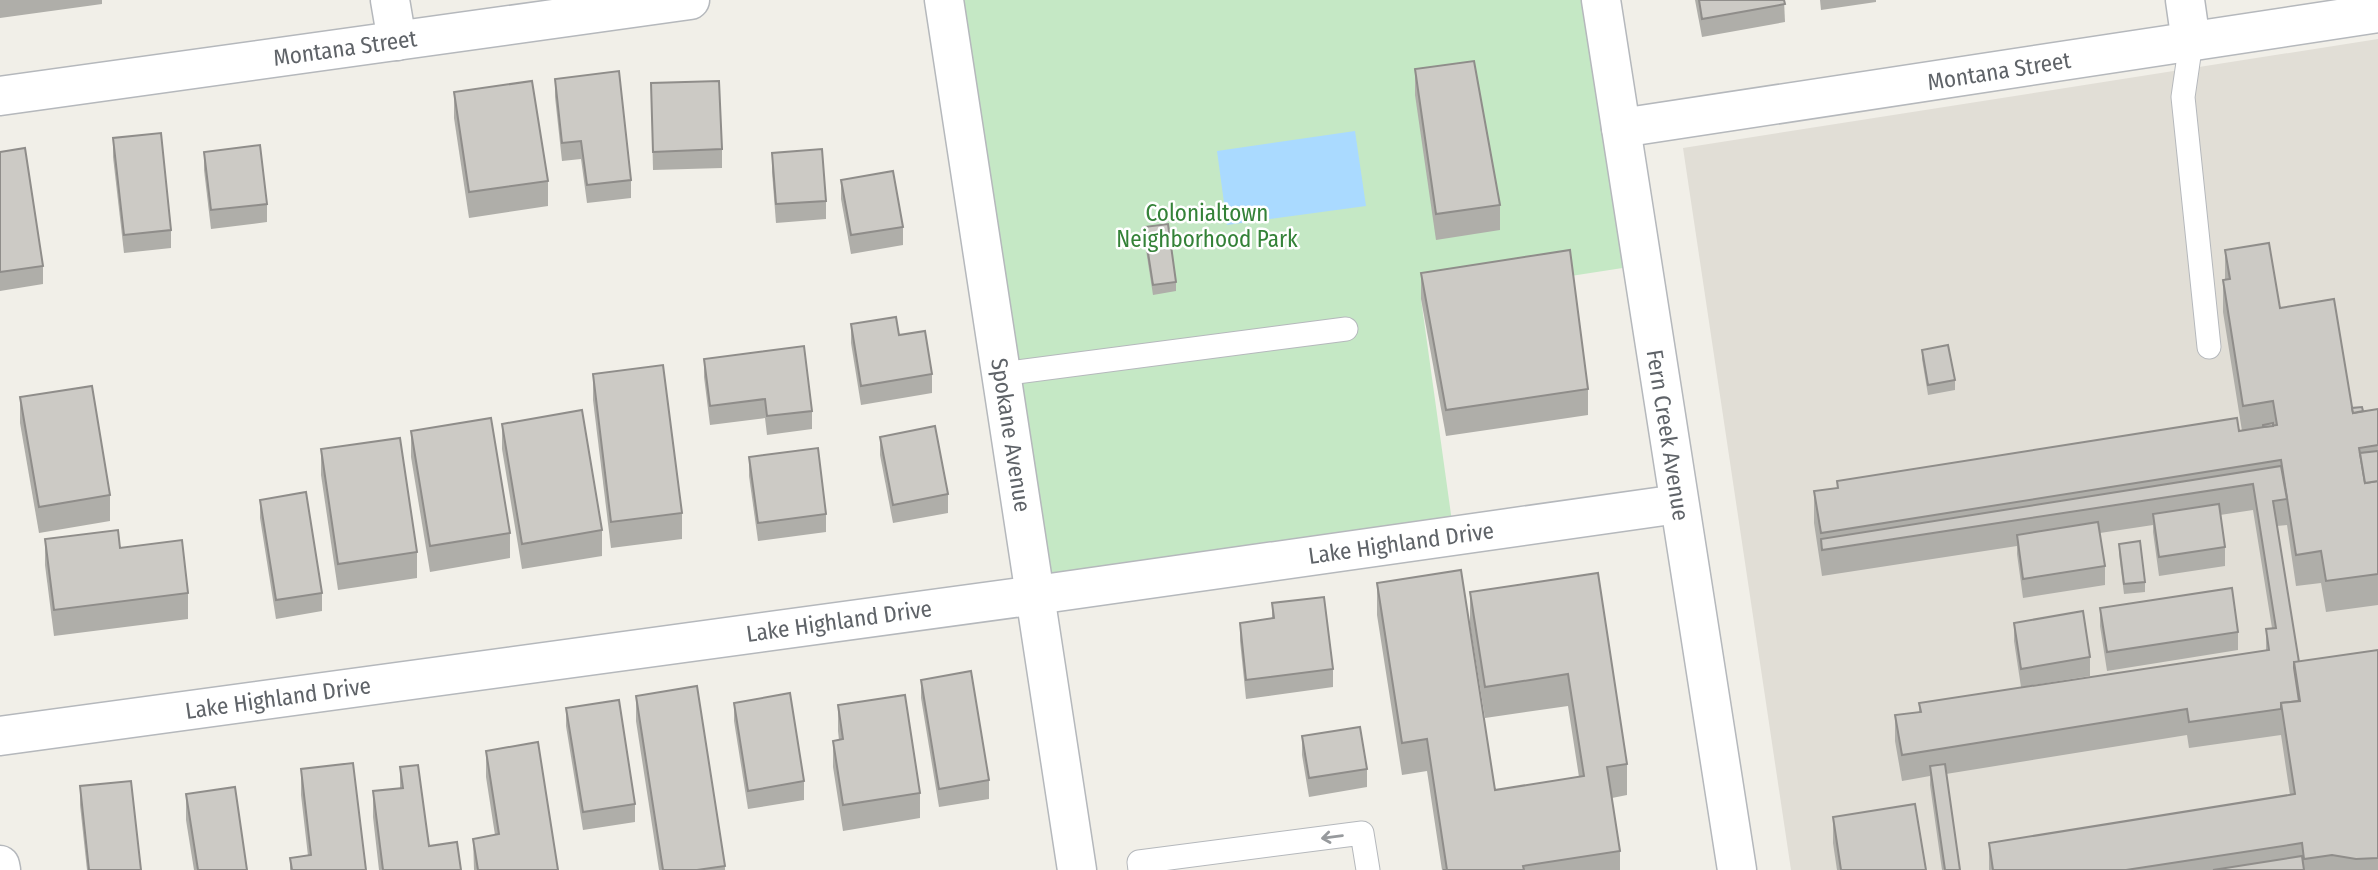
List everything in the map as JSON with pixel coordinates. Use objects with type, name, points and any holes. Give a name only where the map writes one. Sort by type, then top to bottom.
[{"type":"street","points":[[390,0],[397,41]]},
{"type":"street","name":"Montana Street","points":[[0,96],[690,0]]},
{"type":"street","name":"Spokane Avenue","points":[[944,0],[1077,870]]},
{"type":"street","name":"Fern Creek Avenue","points":[[1601,0],[1737,870]]},
{"type":"street","points":[[2185,0],[2191,42]]},
{"type":"street","name":"Montana Street","points":[[1621,128],[2378,13]]},
{"type":"street","name":"Lake Highland Drive","points":[[0,736],[1678,504]]},
{"type":"lane","points":[[2191,42],[2183,97],[2209,347]]},
{"type":"lane","points":[[1002,374],[1346,329]]},
{"type":"lane","points":[[1140,870],[1139,862],[1362,833],[1368,870]]},
{"type":"shaded area","points":[[2378,39],[2378,870],[1791,870],[1683,148]]},
{"type":"green space","name":"Colonialtown Neighborhood Park","points":[[944,0],[1600,0],[1642,265],[1421,299],[1454,536],[1036,595]]},
{"type":"water","points":[[1355,131],[1366,206],[1227,225],[1217,151]]},
{"type":"building","points":[[1699,0],[1784,0],[1785,4],[1702,19]]},
{"type":"building","points":[[1474,61],[1500,205],[1436,214],[1415,69]]},
{"type":"building","points":[[619,71],[631,180],[587,185],[581,141],[562,143],[555,79]]},
{"type":"building","points":[[532,81],[548,181],[469,192],[454,92]]},
{"type":"building","points":[[719,81],[722,149],[653,152],[651,83]]},
{"type":"building","points":[[161,133],[171,230],[124,235],[113,138]]},
{"type":"building","points":[[260,145],[267,204],[211,210],[204,152]]},
{"type":"building","points":[[25,148],[43,266],[0,272],[0,152]]},
{"type":"building","points":[[822,149],[826,201],[776,204],[772,153]]},
{"type":"building","points":[[893,171],[903,227],[851,235],[841,180]]},
{"type":"building","points":[[1168,224],[1176,282],[1153,285],[1144,227]]},
{"type":"building","points":[[2269,243],[2280,308],[2334,299],[2353,413],[2378,409],[2378,445],[2359,448],[2365,483],[2378,481],[2378,574],[2326,581],[2321,551],[2296,555],[2281,460],[1821,533],[1814,491],[1838,488],[1837,481],[2237,418],[2239,431],[2277,425],[2273,401],[2243,406],[2223,280],[2230,279],[2225,250]]},
{"type":"building","points":[[1570,250],[1588,389],[1446,410],[1421,273]]},
{"type":"building","points":[[896,317],[899,335],[925,331],[932,374],[861,386],[851,324]]},
{"type":"building","points":[[1948,345],[1955,380],[1928,385],[1922,350]]},
{"type":"building","points":[[804,346],[812,411],[767,416],[765,399],[710,406],[704,359]]},
{"type":"building","points":[[663,365],[682,513],[611,522],[593,374]]},
{"type":"building","points":[[92,386],[110,495],[39,507],[20,397]]},
{"type":"building","points":[[2362,407],[2363,411],[2353,413],[2352,408]]},
{"type":"building","points":[[582,410],[602,530],[522,544],[502,424]]},
{"type":"building","points":[[491,418],[510,533],[430,546],[411,431]]},
{"type":"building","points":[[935,426],[948,494],[893,505],[880,437]]},
{"type":"building","points":[[400,438],[417,552],[338,564],[321,449]]},
{"type":"building","points":[[818,448],[826,514],[758,523],[749,457]]},
{"type":"building","points":[[2378,451],[2378,481],[2365,483],[2360,453]]},
{"type":"building","points":[[2281,466],[2287,499],[2273,501],[2299,662],[2294,662],[2294,668],[2299,701],[2281,703],[2281,709],[2189,722],[2187,709],[1902,755],[1895,715],[1921,712],[1919,703],[2269,650],[2266,629],[2276,628],[2253,484],[1822,550],[1821,539]]},
{"type":"building","points":[[306,492],[322,593],[276,600],[260,500]]},
{"type":"building","points":[[2219,504],[2225,547],[2159,557],[2153,514]]},
{"type":"building","points":[[2098,522],[2105,566],[2023,579],[2017,535]]},
{"type":"building","points":[[118,530],[120,548],[182,540],[188,593],[54,610],[45,539]]},
{"type":"building","points":[[2140,541],[2145,582],[2124,584],[2119,544]]},
{"type":"building","points":[[1461,570],[1495,790],[1584,776],[1568,674],[1485,687],[1470,592],[1598,573],[1627,764],[1607,767],[1620,851],[1523,866],[1524,870],[1447,870],[1427,739],[1402,743],[1377,583]]},
{"type":"building","points":[[2232,588],[2238,632],[2107,652],[2100,608]]},
{"type":"building","points":[[1324,597],[1333,669],[1246,680],[1240,623],[1274,618],[1272,603]]},
{"type":"building","points":[[2083,611],[2090,657],[2021,669],[2014,623]]},
{"type":"building","points":[[2378,650],[2378,858],[2356,859],[2332,855],[2304,859],[2302,843],[2126,870],[1993,870],[1989,843],[2295,794],[2281,703],[2300,701],[2294,662]]},
{"type":"building","points":[[971,671],[989,780],[939,789],[921,680]]},
{"type":"building","points":[[697,686],[725,866],[697,870],[663,870],[636,696]]},
{"type":"building","points":[[790,693],[804,781],[748,791],[734,703]]},
{"type":"building","points":[[905,695],[920,793],[843,805],[833,741],[843,739],[838,705]]},
{"type":"building","points":[[619,700],[635,804],[583,812],[566,708]]},
{"type":"building","points":[[1360,727],[1367,769],[1309,778],[1302,736]]},
{"type":"building","points":[[538,742],[558,870],[478,870],[473,839],[499,834],[486,751]]},
{"type":"building","points":[[353,763],[366,870],[292,870],[290,858],[311,855],[301,769]]},
{"type":"building","points":[[1945,764],[1960,870],[1945,870],[1930,766]]},
{"type":"building","points":[[418,765],[429,846],[457,842],[461,870],[383,870],[373,791],[403,788],[400,767]]},
{"type":"building","points":[[131,781],[141,870],[89,870],[80,786]]},
{"type":"building","points":[[235,787],[247,870],[198,870],[186,794]]},
{"type":"building","points":[[1915,804],[1926,870],[1841,870],[1833,817]]},
{"type":"building","points":[[2302,856],[2304,870],[2213,870]]}]
